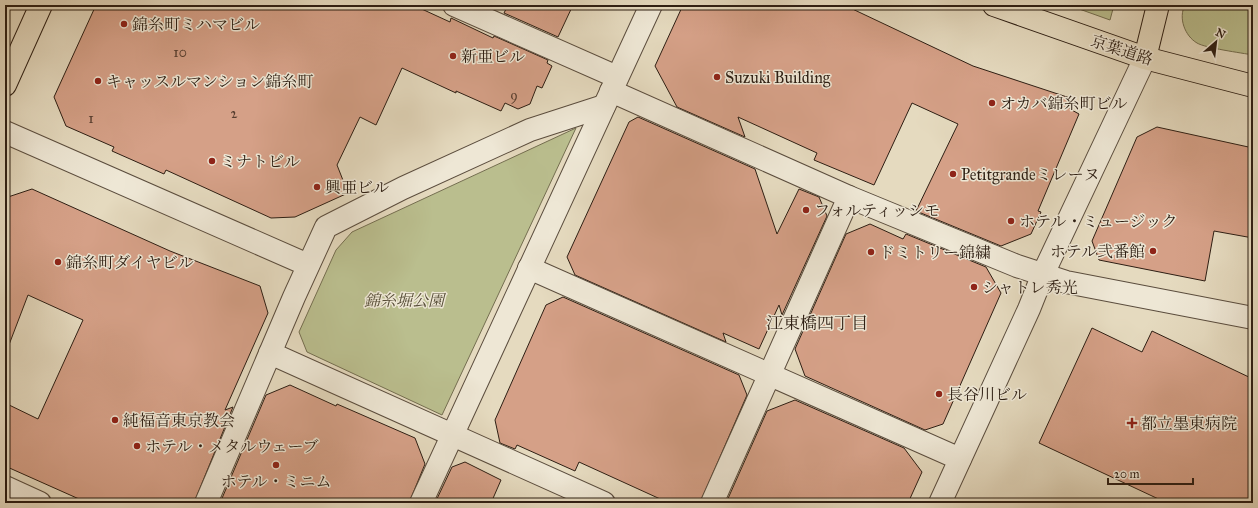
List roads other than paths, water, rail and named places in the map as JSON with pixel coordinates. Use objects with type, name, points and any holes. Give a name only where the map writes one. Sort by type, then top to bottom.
[{"type":"main road","points":[[5,85],[42,5]]},
{"type":"main road","name":"京葉道路","points":[[994,5],[1144,58],[1253,86]]},
{"type":"main road","points":[[1144,58],[1158,5]]},
{"type":"street","points":[[454,5],[611,91],[849,197],[1017,266],[1066,282],[1253,318]]},
{"type":"street","points":[[421,503],[651,5]]},
{"type":"street","points":[[940,503],[1029,309],[1043,274],[1144,58]]},
{"type":"street","points":[[206,503],[308,265],[326,227],[403,188],[611,91]]},
{"type":"street","points":[[5,132],[308,265]]},
{"type":"street","points":[[712,503],[849,197]]},
{"type":"street","points":[[529,268],[960,459]]},
{"type":"street","points":[[270,353],[604,503]]},
{"type":"street","points":[[5,487],[40,503]]},
{"type":"place","name":"錦糸町ミハマビル","points":[[124,24]]},
{"type":"place","name":"新亜ビル","points":[[453,56]]},
{"type":"place","name":"Suzuki Building","points":[[717,77]]},
{"type":"place","name":"キャッスルマンション錦糸町","points":[[98,81]]},
{"type":"place","name":"オカバ錦糸町ビル","points":[[992,103]]},
{"type":"place","name":"ミナトビル","points":[[212,161]]},
{"type":"place","name":"Petitgrandeミレーヌ","points":[[953,174]]},
{"type":"place","name":"興亜ビル","points":[[317,187]]},
{"type":"place","name":"フォルティッシモ","points":[[806,210]]},
{"type":"place","name":"ホテル・ミュージック","points":[[1011,221]]},
{"type":"place","name":"ホテル弐番館","points":[[1153,251]]},
{"type":"place","name":"ドミトリー錦繍","points":[[871,252]]},
{"type":"place","name":"錦糸町ダイヤビル","points":[[58,262]]},
{"type":"place","name":"シャトレ秀光","points":[[974,287]]},
{"type":"place","name":"長谷川ビル","points":[[939,394]]},
{"type":"place","name":"純福音東京教会","points":[[115,420]]},
{"type":"place","name":"都立墨東病院","points":[[1132,423]]},
{"type":"place","name":"ホテル・メタルウェーブ","points":[[137,446]]},
{"type":"place","name":"ホテル・ミニム","points":[[276,465]]},
{"type":"district","name":"江東橋四丁目","points":[[817,323]]},
{"type":"park label","name":"錦糸堀公園","points":[[404,300]]}]
